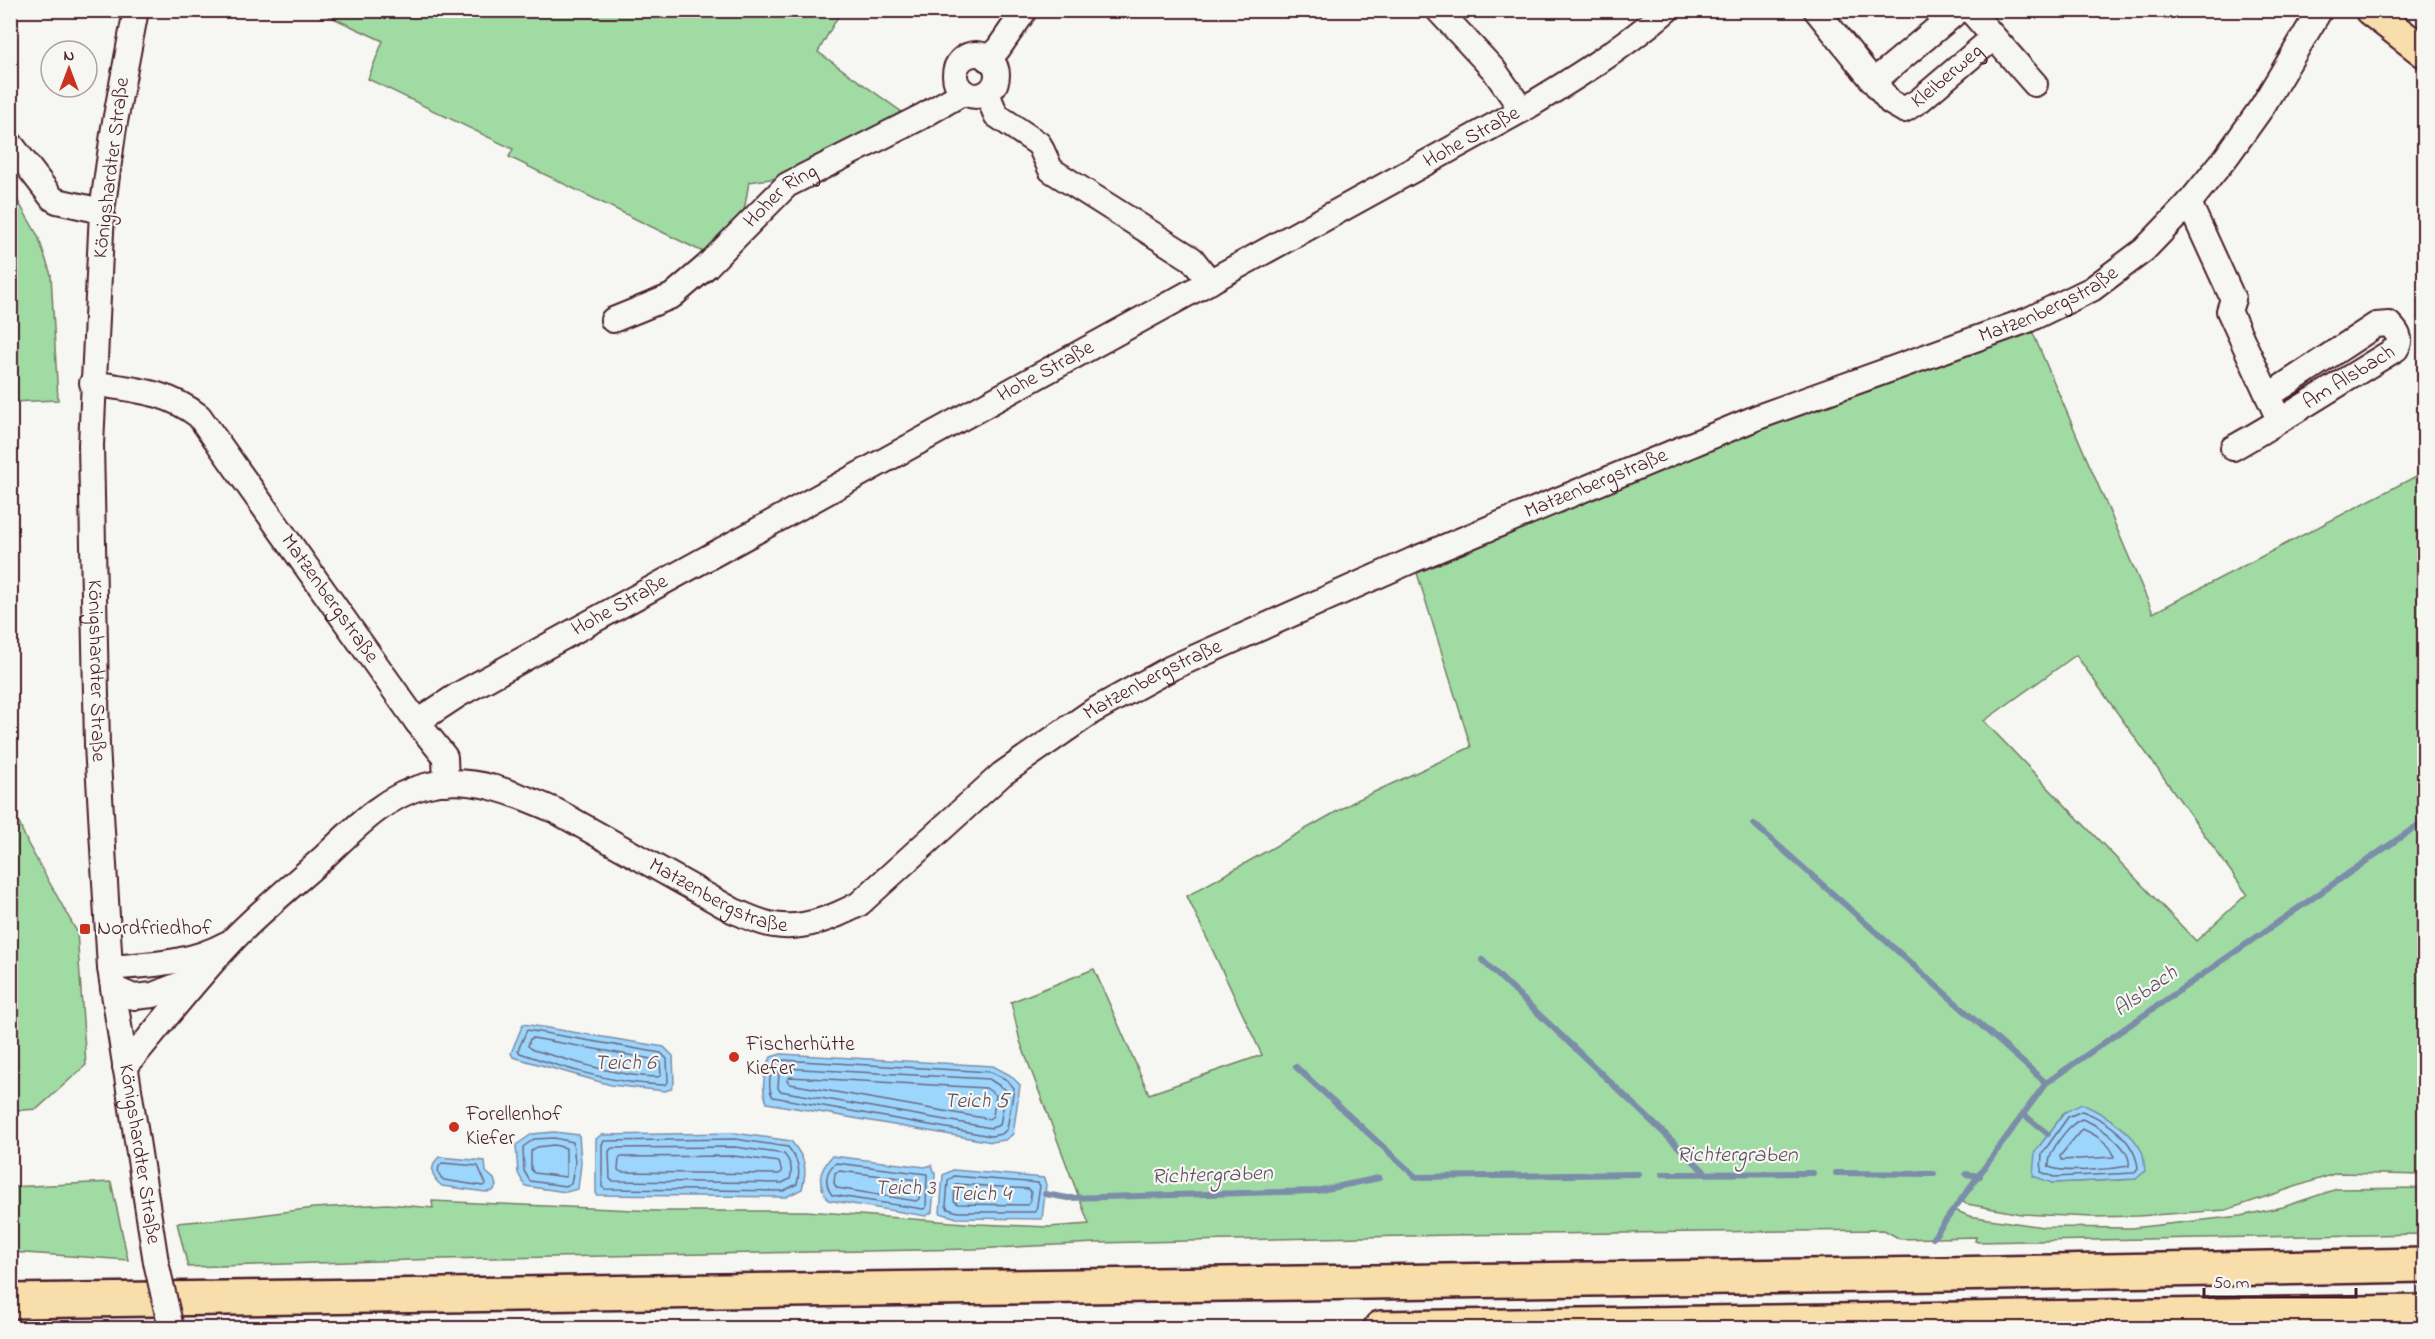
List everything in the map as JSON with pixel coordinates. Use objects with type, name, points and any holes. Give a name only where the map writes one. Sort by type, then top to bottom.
[{"type":"highway","points":[[10,1301],[1943,1274],[2424,1265]]},
{"type":"highway","points":[[1381,1329],[2424,1312]]},
{"type":"main road","points":[[2370,10],[2424,52]]},
{"type":"street","name":"Königshardter Straße","points":[[136,10],[114,127],[102,211],[92,383],[91,457],[98,745],[112,978],[156,1262],[171,1329]]},
{"type":"street","points":[[987,59],[998,49],[1025,10]]},
{"type":"street","points":[[1438,10],[1494,70],[1522,110]]},
{"type":"street","name":"Hohe Straße","points":[[417,723],[458,694],[1522,110],[1591,68],[1627,43],[1667,10]]},
{"type":"street","name":"Kleiberweg","points":[[1816,10],[1890,102],[1904,110],[1920,100],[1993,38]]},
{"type":"street","name":"Kleiberweg","points":[[1874,81],[1959,10]]},
{"type":"street","name":"Kleiberweg","points":[[1970,10],[2035,84]]},
{"type":"street","name":"Matzenbergstraße","points":[[92,383],[163,395],[182,403],[199,416],[417,723],[445,756],[446,783],[475,783],[525,798],[556,811],[734,911],[763,922],[790,926],[829,918],[859,904],[1002,774],[1093,711],[1171,668],[1413,560],[1748,422],[1994,332],[2061,306],[2092,290],[2144,250],[2189,203],[2262,107],[2320,10]]},
{"type":"street","points":[[975,93],[995,84],[997,73],[992,62],[976,54],[960,61],[955,78],[975,93],[996,115],[1040,144],[1051,170],[1192,259],[1210,282]]},
{"type":"street","name":"Hoher Ring","points":[[613,320],[672,296],[714,260],[787,185],[921,117],[975,93]]},
{"type":"street","points":[[10,143],[52,198],[102,211]]},
{"type":"street","name":"Am Alsbach","points":[[2189,203],[2233,299],[2229,311],[2280,422]]},
{"type":"street","name":"Am Alsbach","points":[[2233,448],[2280,422],[2298,408],[2396,349],[2400,342],[2398,335],[2389,324],[2376,326],[2268,396]]},
{"type":"street","points":[[125,1067],[231,941],[362,822],[406,792],[425,785],[446,783]]},
{"type":"street","points":[[112,978],[189,960],[207,954],[231,941]]},
{"type":"street","points":[[112,978],[134,997],[153,995],[203,976]]},
{"type":"green space","points":[[318,11],[841,11],[818,52],[906,115],[791,176],[749,182],[743,217],[703,252],[509,157],[513,149],[368,79],[383,41]]},
{"type":"green space","points":[[11,189],[38,236],[51,275],[58,400],[11,402]]},
{"type":"green space","points":[[2032,331],[2153,613],[2424,472],[2424,1175],[2337,1173],[2226,1210],[2093,1217],[2021,1214],[1967,1204],[1959,1200],[1952,1209],[1969,1216],[2043,1227],[2132,1228],[2240,1216],[2283,1207],[2337,1189],[2424,1188],[2424,1234],[1978,1242],[1975,1241],[1976,1237],[1900,1239],[1884,1230],[1452,1235],[1096,1243],[975,1249],[441,1259],[188,1267],[177,1223],[314,1208],[388,1204],[433,1208],[432,1201],[656,1211],[806,1211],[1049,1227],[1089,1224],[1020,1041],[1011,1002],[1094,969],[1149,1094],[1262,1055],[1187,896],[1357,800],[1471,747],[1417,573],[1761,427]],"holes":[[[2076,655],[2247,894],[2196,941],[1984,721]],[[2065,1112],[2135,1179],[2052,1183],[2035,1152]]]},
{"type":"green space","points":[[10,802],[28,844],[77,932],[86,1065],[37,1109],[11,1111]]},
{"type":"green space","points":[[111,1182],[128,1260],[11,1252],[11,1187]]},
{"type":"water","name":"Teich 6","points":[[523,1024],[664,1047],[673,1056],[674,1083],[671,1089],[665,1091],[611,1085],[513,1057],[511,1053]]},
{"type":"water","name":"Teich 5","points":[[781,1054],[993,1066],[1010,1075],[1020,1085],[1013,1134],[1005,1140],[992,1142],[767,1103],[764,1080],[767,1068],[771,1057]]},
{"type":"water","points":[[2082,1104],[2116,1123],[2137,1144],[2143,1154],[2145,1171],[2136,1179],[2052,1183],[2033,1176],[2035,1152],[2065,1112]]},
{"type":"water","points":[[554,1132],[579,1135],[581,1163],[578,1189],[566,1192],[525,1186],[518,1173],[516,1145],[532,1134]]},
{"type":"water","name":"Forellenhof Kiefer","points":[[735,1133],[791,1141],[804,1164],[805,1175],[802,1189],[786,1197],[596,1195],[596,1139],[601,1135]]},
{"type":"water","name":"Teich 3","points":[[832,1156],[925,1167],[932,1165],[935,1174],[932,1212],[926,1216],[828,1200],[822,1188],[821,1177],[824,1167]]},
{"type":"water","points":[[439,1157],[485,1161],[486,1172],[494,1179],[496,1186],[493,1191],[486,1192],[442,1186],[435,1180],[433,1172]]},
{"type":"water","name":"Teich 4","points":[[953,1170],[1044,1178],[1046,1185],[1042,1219],[957,1218],[940,1213],[943,1175]]},
{"type":"waterway","name":"Alsbach","points":[[1933,1238],[2046,1083],[2424,821]]},
{"type":"waterway","points":[[1754,824],[2046,1083]]},
{"type":"waterway","points":[[1482,960],[1707,1174]]},
{"type":"waterway","name":"Richtergraben","points":[[1296,1067],[1416,1177],[1638,1174]]},
{"type":"waterway","points":[[2023,1114],[2048,1134]]},
{"type":"waterway","name":"Richtergraben","points":[[1662,1174],[1813,1173]]},
{"type":"waterway","name":"Richtergraben","points":[[1836,1173],[1934,1174]]},
{"type":"waterway","name":"Richtergraben","points":[[1966,1174],[1980,1176]]},
{"type":"waterway","name":"Richtergraben","points":[[1045,1194],[1068,1198],[1316,1191],[1379,1178]]},
{"type":"place","name":"Nordfriedhof","points":[[85,929]]},
{"type":"place","name":"Fischerhütte Kiefer","points":[[734,1057]]},
{"type":"place","name":"Forellenhof Kiefer","points":[[454,1127]]}]
